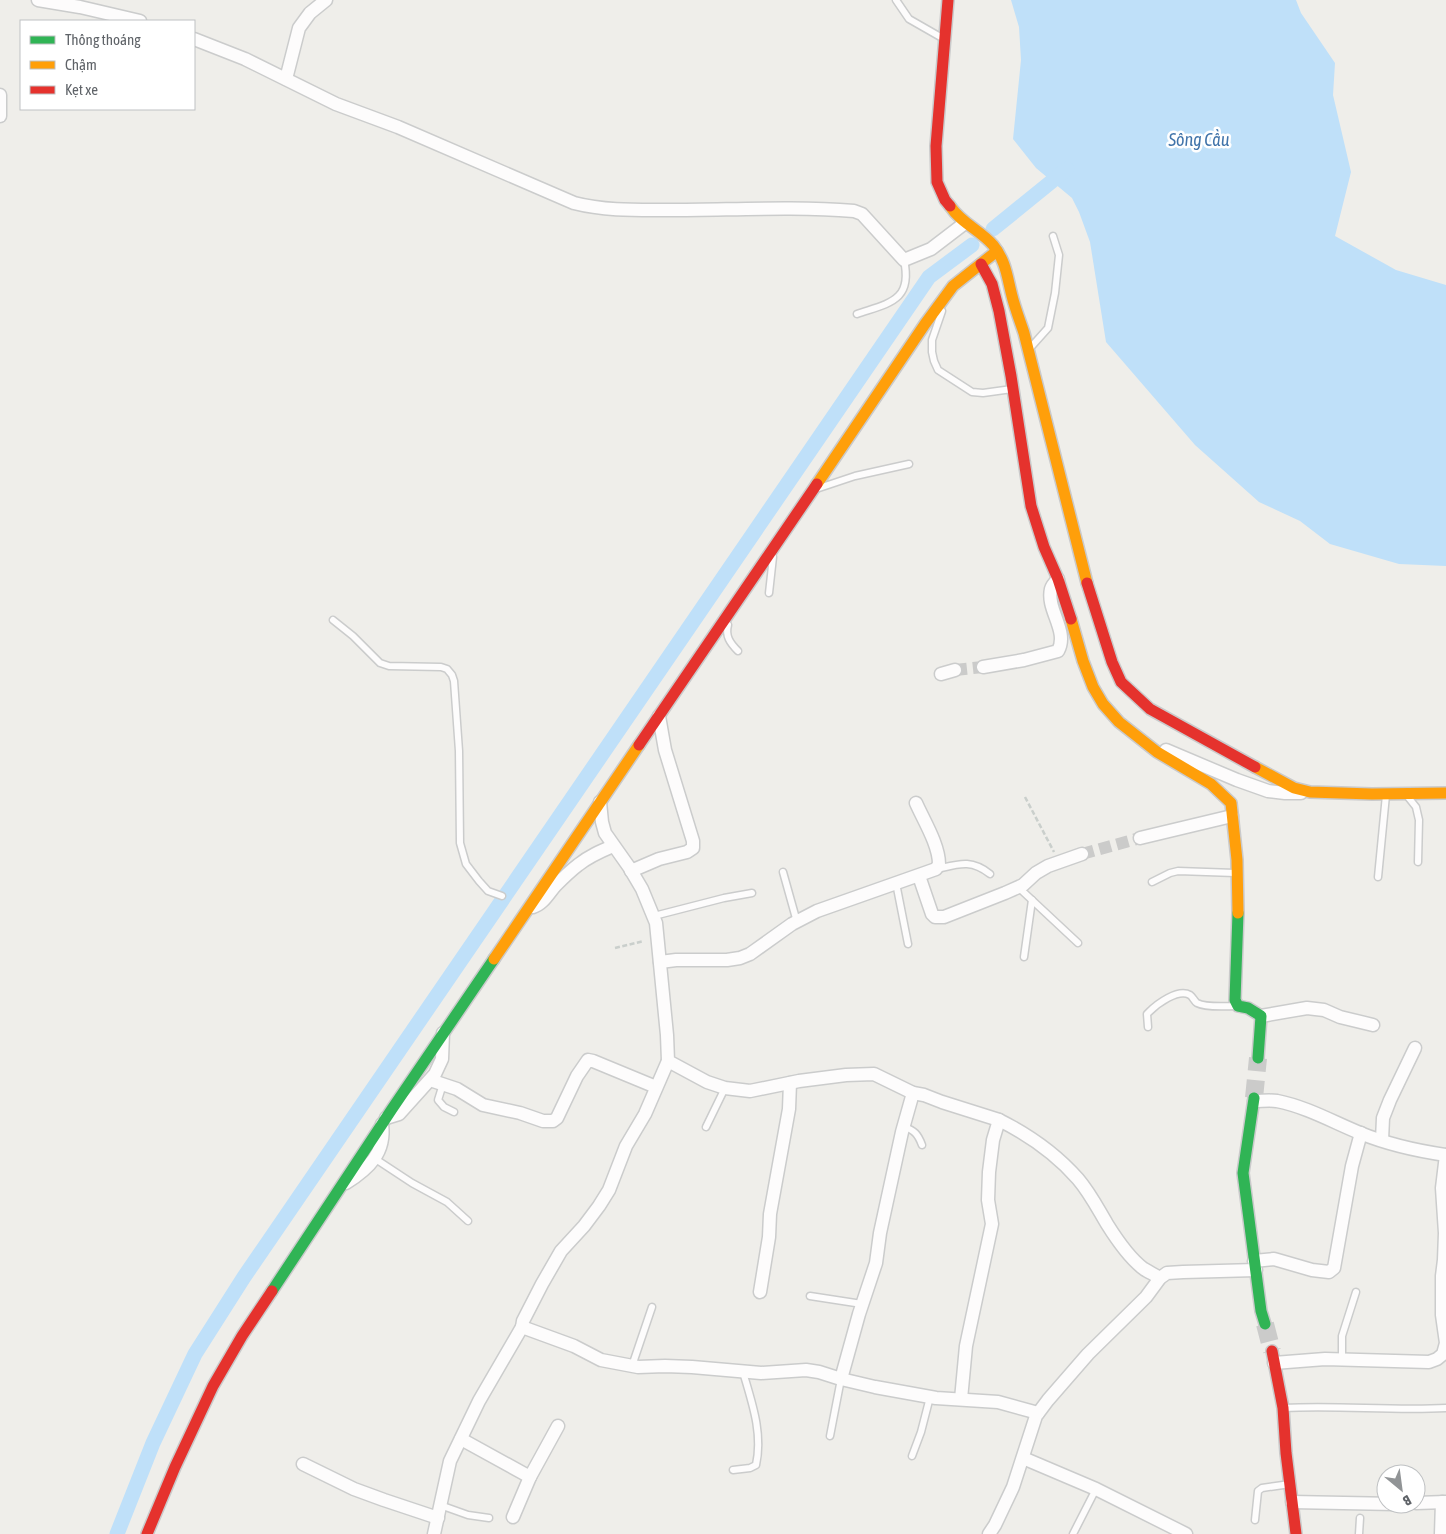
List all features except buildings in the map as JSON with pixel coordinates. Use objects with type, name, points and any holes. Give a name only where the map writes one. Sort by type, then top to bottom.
[{"type":"street","points":[[38,0],[80,7],[136,20]]},
{"type":"street","points":[[286,79],[300,28],[310,13],[326,0]]},
{"type":"street","points":[[948,0],[936,146],[937,182],[945,200],[955,214],[992,244],[1006,268],[1086,580],[1112,662],[1121,682],[1150,709],[1294,788],[1310,792]]},
{"type":"street","points":[[195,39],[246,59],[336,104],[398,127],[574,203],[613,210],[778,209],[854,211],[862,214],[909,259],[930,249],[965,223]]},
{"type":"street","points":[[0,95],[0,116]]},
{"type":"street","points":[[147,1534],[171,1476],[213,1386],[242,1336],[339,1187],[525,907],[600,802],[731,611],[919,332],[953,286],[997,251]]},
{"type":"street","points":[[981,264],[992,284],[999,311],[1031,506],[1044,547],[1058,579],[1092,687],[1103,704],[1119,722],[1157,752],[1211,784],[1231,804],[1239,921],[1235,1000],[1238,1006],[1248,1008],[1261,1016],[1307,1008],[1324,1010],[1340,1017],[1373,1025]]},
{"type":"street","points":[[983,666],[1024,660],[1058,651],[1063,641],[1051,597],[1051,587],[1058,579]]},
{"type":"street","points":[[941,674],[955,670]]},
{"type":"street","points":[[631,871],[660,859],[688,852],[693,848],[693,840],[665,750],[659,716]]},
{"type":"street","points":[[1139,737],[1211,769],[1268,791],[1285,793],[1446,793]]},
{"type":"street","points":[[434,1534],[450,1461],[479,1401],[522,1327],[523,1321],[561,1251],[584,1226],[609,1190],[626,1146],[645,1114],[668,1061],[656,923],[642,889],[605,833],[600,802]]},
{"type":"street","points":[[660,962],[740,958],[750,954],[817,910],[936,869],[939,859],[916,803]]},
{"type":"street","points":[[1140,838],[1232,816]]},
{"type":"street","points":[[525,907],[537,906],[579,864],[613,846]]},
{"type":"street","points":[[919,876],[932,914],[935,917],[944,917],[1018,887],[1048,866],[1082,854]]},
{"type":"street","points":[[1258,1058],[1261,1016]]},
{"type":"street","points":[[437,1082],[436,1074],[442,1059],[443,1033]]},
{"type":"street","points":[[1382,1140],[1383,1118],[1415,1048]]},
{"type":"street","points":[[437,1082],[457,1089],[483,1104],[543,1121],[553,1122],[557,1118],[576,1076],[588,1060],[656,1087]]},
{"type":"street","points":[[668,1061],[693,1076],[725,1088],[750,1091],[846,1075],[874,1074],[913,1093],[999,1120],[1021,1131],[1062,1162],[1091,1196],[1107,1224],[1127,1252],[1144,1268],[1160,1278]]},
{"type":"street","points":[[384,1121],[399,1114],[437,1082]]},
{"type":"street","points":[[760,1292],[769,1237],[770,1214],[789,1109],[790,1083]]},
{"type":"street","points":[[841,1379],[862,1304],[876,1263],[880,1233],[913,1093]]},
{"type":"street","points":[[1265,1324],[1261,1311],[1243,1172],[1254,1100],[1275,1101],[1292,1105],[1325,1117],[1361,1134],[1446,1155],[1442,1188],[1445,1232],[1442,1276],[1446,1343],[1443,1354],[1438,1359],[1429,1362],[1273,1357],[1283,1408],[1286,1453],[1296,1534]]},
{"type":"street","points":[[961,1399],[966,1346],[992,1224],[988,1200],[989,1172],[993,1140],[999,1120]]},
{"type":"street","points":[[339,1187],[361,1173],[373,1162],[384,1135],[384,1121]]},
{"type":"street","points":[[989,1534],[996,1525],[1013,1487],[1038,1413],[1083,1360],[1146,1297],[1160,1278],[1167,1274],[1255,1266],[1274,1259],[1312,1270],[1329,1272],[1334,1268],[1352,1166],[1361,1134]]},
{"type":"street","points":[[522,1327],[574,1346],[601,1360],[638,1368],[692,1367],[761,1373],[806,1370],[930,1397],[998,1402],[1038,1413]]},
{"type":"street","points":[[513,1517],[530,1477],[558,1426]]},
{"type":"street","points":[[461,1439],[530,1477]]},
{"type":"street","points":[[1023,1458],[1096,1490],[1186,1534]]},
{"type":"street","points":[[303,1464],[362,1492],[438,1518]]},
{"type":"street","points":[[1292,1502],[1361,1507],[1376,1506]]},
{"type":"street","points":[[1426,1503],[1444,1502],[1441,1534]]},
{"type":"lane","points":[[896,0],[909,19],[945,39]]},
{"type":"lane","points":[[1028,350],[1048,328],[1055,293],[1059,255],[1053,236]]},
{"type":"lane","points":[[858,314],[896,299],[903,290],[909,259]]},
{"type":"lane","points":[[948,292],[932,340],[932,352],[938,370],[972,392],[983,393],[1013,389]]},
{"type":"lane","points":[[813,490],[855,476],[909,464]]},
{"type":"lane","points":[[769,592],[774,548]]},
{"type":"lane","points":[[731,611],[726,631],[730,643],[738,651]]},
{"type":"lane","points":[[333,620],[353,636],[380,663],[389,666],[441,666],[452,674],[459,751],[460,843],[466,864],[479,881],[488,891],[502,896]]},
{"type":"lane","points":[[1378,877],[1386,794]]},
{"type":"lane","points":[[1406,794],[1416,807],[1419,820],[1418,862]]},
{"type":"lane","points":[[936,869],[963,864],[980,866],[990,874]]},
{"type":"lane","points":[[1152,882],[1170,873],[1185,870],[1237,872]]},
{"type":"lane","points":[[783,872],[797,922]]},
{"type":"lane","points":[[896,884],[908,944]]},
{"type":"lane","points":[[1018,887],[1078,943]]},
{"type":"lane","points":[[654,916],[724,898],[752,893]]},
{"type":"lane","points":[[1024,957],[1032,900]]},
{"type":"lane","points":[[1148,1027],[1147,1014],[1154,1007],[1180,992],[1189,994],[1198,1004],[1238,1006]]},
{"type":"lane","points":[[437,1082],[438,1100],[444,1107],[454,1112]]},
{"type":"lane","points":[[706,1127],[725,1088]]},
{"type":"lane","points":[[904,1127],[912,1129],[918,1135],[922,1145]]},
{"type":"lane","points":[[374,1158],[412,1183],[447,1202],[468,1221]]},
{"type":"lane","points":[[1342,1360],[1342,1336],[1356,1292]]},
{"type":"lane","points":[[810,1296],[862,1304]]},
{"type":"lane","points":[[632,1366],[652,1307]]},
{"type":"lane","points":[[733,1470],[750,1468],[756,1465],[757,1459],[756,1417],[743,1372]]},
{"type":"lane","points":[[830,1436],[841,1379]]},
{"type":"lane","points":[[912,1456],[930,1397]]},
{"type":"lane","points":[[1283,1408],[1353,1407],[1410,1410],[1446,1408]]},
{"type":"lane","points":[[1255,1520],[1258,1491],[1262,1488],[1291,1484]]},
{"type":"lane","points":[[1073,1534],[1096,1490]]},
{"type":"lane","points":[[440,1505],[468,1515],[489,1518]]},
{"type":"lane","points":[[1359,1534],[1360,1518]]},
{"type":"path","points":[[1025,797],[1059,862]]},
{"type":"path","points":[[615,948],[658,938]]},
{"type":"water","name":"Sông Cầu","points":[[1011,0],[1296,0],[1301,13],[1335,63],[1333,95],[1351,172],[1335,236],[1396,270],[1446,285],[1446,566],[1399,564],[1330,544],[1300,521],[1259,502],[1195,445],[1106,342],[1090,242],[1079,212],[1072,198],[1036,168],[1013,139],[1021,60],[1019,27]]},
{"type":"waterway","points":[[993,229],[1067,169]]},
{"type":"waterway","points":[[117,1534],[153,1443],[195,1354],[244,1277],[929,277],[972,245]]},
{"type":"tunnel","points":[[955,670],[983,667]]},
{"type":"tunnel","points":[[1082,854],[1140,838]]},
{"type":"tunnel","points":[[1254,1098],[1258,1058]]},
{"type":"tunnel","points":[[1265,1324],[1272,1351]]},
{"type":"traffic: fast","points":[[1238,913],[1235,1000],[1238,1006],[1248,1008],[1261,1016],[1258,1058]]},
{"type":"traffic: fast","points":[[272,1291],[494,959]]},
{"type":"traffic: fast","points":[[1254,1098],[1243,1173],[1261,1311],[1265,1324]]},
{"type":"traffic: slow","points":[[950,206],[954,212],[993,245],[1003,263],[1024,333],[1087,583]]},
{"type":"traffic: slow","points":[[817,484],[925,324],[953,286],[997,251]]},
{"type":"traffic: slow","points":[[1071,619],[1083,661],[1093,687],[1103,704],[1119,722],[1157,752],[1211,784],[1231,803],[1237,860],[1238,913]]},
{"type":"traffic: slow","points":[[494,959],[639,745]]},
{"type":"traffic: slow","points":[[1255,767],[1294,788],[1310,792],[1372,794],[1446,793]]},
{"type":"traffic: jam","points":[[948,0],[936,146],[937,182],[945,200],[950,206]]},
{"type":"traffic: jam","points":[[981,264],[992,284],[999,311],[1031,506],[1071,619]]},
{"type":"traffic: jam","points":[[639,745],[817,484]]},
{"type":"traffic: jam","points":[[1087,583],[1112,662],[1121,682],[1150,709],[1255,767]]},
{"type":"traffic: jam","points":[[147,1534],[175,1467],[213,1386],[242,1336],[272,1291]]},
{"type":"traffic: jam","points":[[1272,1351],[1283,1408],[1286,1453],[1296,1534]]}]
